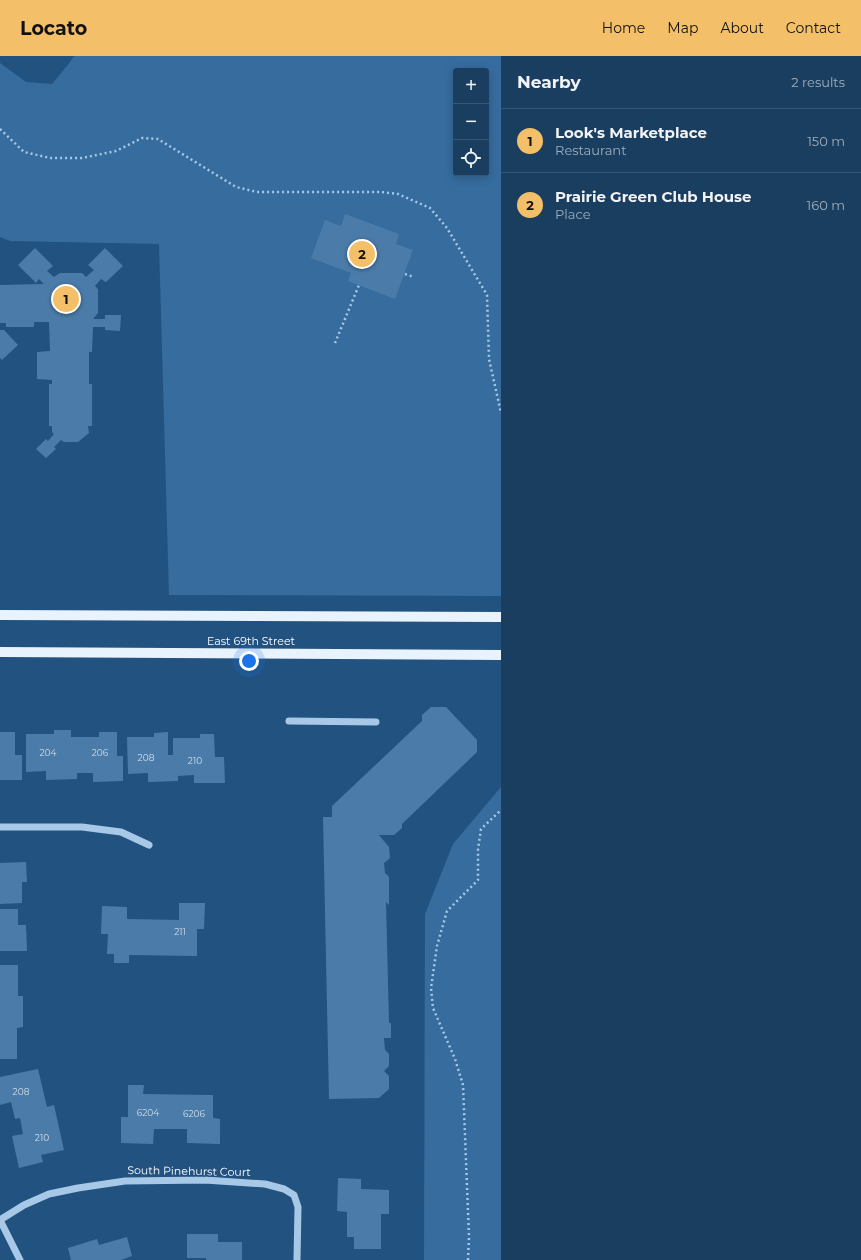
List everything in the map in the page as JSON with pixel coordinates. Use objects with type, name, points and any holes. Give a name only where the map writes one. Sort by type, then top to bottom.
[{"type":"main road","points":[[0,615],[501,617]]},
{"type":"main road","name":"East 69th Street","points":[[0,652],[501,655]]},
{"type":"street","points":[[289,721],[376,722]]},
{"type":"street","points":[[0,827],[82,827],[121,832],[149,845]]},
{"type":"street","name":"South Pinehurst Court","points":[[0,1220],[24,1205],[49,1194],[125,1181],[205,1180],[265,1184],[284,1189],[294,1195],[298,1207],[297,1260]]},
{"type":"street","points":[[0,1220],[20,1260]]},
{"type":"path","points":[[0,129],[24,152],[50,158],[82,158],[116,151],[142,138],[158,139],[236,187],[256,192],[381,192],[398,194],[430,208],[447,228],[487,295],[489,359],[501,413]]},
{"type":"path","points":[[405,274],[414,277]]},
{"type":"path","points":[[335,343],[359,285]]},
{"type":"path","points":[[468,1260],[469,1237],[463,1085],[455,1059],[433,1008],[431,988],[437,946],[447,911],[478,880],[478,849],[481,828],[501,810]]},
{"type":"shaded area","points":[[74,56],[501,56],[501,596],[169,595],[159,244],[10,241],[0,237],[0,63],[26,82],[52,84]]},
{"type":"shaded area","points":[[501,787],[501,1260],[424,1260],[425,914],[453,844]]},
{"type":"building","points":[[345,214],[399,234],[396,244],[413,250],[395,299],[348,281],[351,273],[311,258],[325,220],[341,226]]},
{"type":"building","points":[[35,248],[53,266],[47,271],[54,277],[60,273],[82,273],[86,277],[94,270],[88,265],[105,248],[123,266],[106,282],[101,279],[95,286],[98,289],[98,313],[93,319],[105,319],[105,315],[121,315],[120,331],[105,330],[105,327],[93,327],[92,352],[89,352],[89,384],[92,384],[92,426],[88,426],[89,433],[78,442],[64,442],[61,440],[54,447],[56,449],[46,458],[36,449],[46,439],[48,441],[54,434],[52,432],[52,426],[49,426],[49,384],[52,384],[52,380],[37,379],[37,352],[50,351],[49,322],[34,322],[34,327],[6,327],[6,323],[0,323],[0,285],[44,284],[39,279],[36,283],[18,265]]},
{"type":"building","points":[[0,330],[4,330],[18,345],[2,360],[0,358]]},
{"type":"building","points":[[431,707],[446,707],[477,740],[477,752],[402,824],[402,828],[394,835],[379,835],[389,847],[390,858],[384,863],[385,873],[389,877],[389,905],[386,902],[389,1023],[391,1023],[391,1038],[384,1038],[385,1050],[389,1054],[389,1066],[384,1071],[389,1076],[389,1089],[379,1098],[329,1099],[323,817],[332,817],[332,806],[422,721],[422,715]]},
{"type":"building","points":[[54,730],[71,730],[71,737],[99,737],[99,732],[117,732],[117,756],[123,756],[123,781],[93,782],[93,773],[77,773],[77,779],[46,780],[46,771],[26,772],[26,734],[54,734]]},
{"type":"building","points":[[0,732],[15,732],[15,755],[22,755],[22,780],[0,780]]},
{"type":"building","points":[[168,732],[168,755],[173,755],[173,738],[200,738],[200,734],[214,734],[215,757],[224,757],[225,783],[194,783],[194,775],[178,776],[178,781],[148,782],[148,773],[128,774],[127,737],[154,737],[154,733]]},
{"type":"building","points":[[26,862],[27,882],[22,882],[22,903],[0,904],[0,863]]},
{"type":"building","points":[[179,903],[205,903],[204,929],[197,929],[197,956],[129,955],[129,963],[114,963],[114,954],[107,954],[108,934],[101,934],[102,906],[127,907],[127,919],[179,920]]},
{"type":"building","points":[[0,909],[18,909],[18,925],[26,925],[27,951],[0,951]]},
{"type":"building","points":[[0,965],[18,965],[18,996],[23,996],[23,1027],[17,1028],[17,1059],[0,1059]]},
{"type":"building","points":[[38,1069],[47,1107],[54,1105],[64,1150],[41,1155],[43,1162],[19,1168],[12,1136],[23,1134],[20,1118],[15,1119],[11,1102],[0,1105],[0,1077]]},
{"type":"building","points":[[128,1085],[144,1085],[143,1094],[213,1095],[213,1118],[220,1119],[220,1144],[187,1143],[187,1129],[154,1129],[153,1144],[121,1143],[121,1117],[128,1117]]},
{"type":"building","points":[[338,1178],[361,1179],[361,1189],[389,1190],[389,1214],[381,1214],[381,1249],[354,1249],[354,1237],[347,1237],[347,1212],[337,1211]]},
{"type":"building","points":[[187,1234],[218,1234],[218,1242],[242,1242],[242,1260],[206,1260],[206,1258],[187,1258]]},
{"type":"building","points":[[127,1237],[132,1256],[121,1260],[71,1260],[68,1248],[97,1239],[99,1245]]},
{"type":"place","name":"Prairie Green Club House","points":[[362,254]]},
{"type":"place","name":"Look's Marketplace","points":[[66,299]]}]
